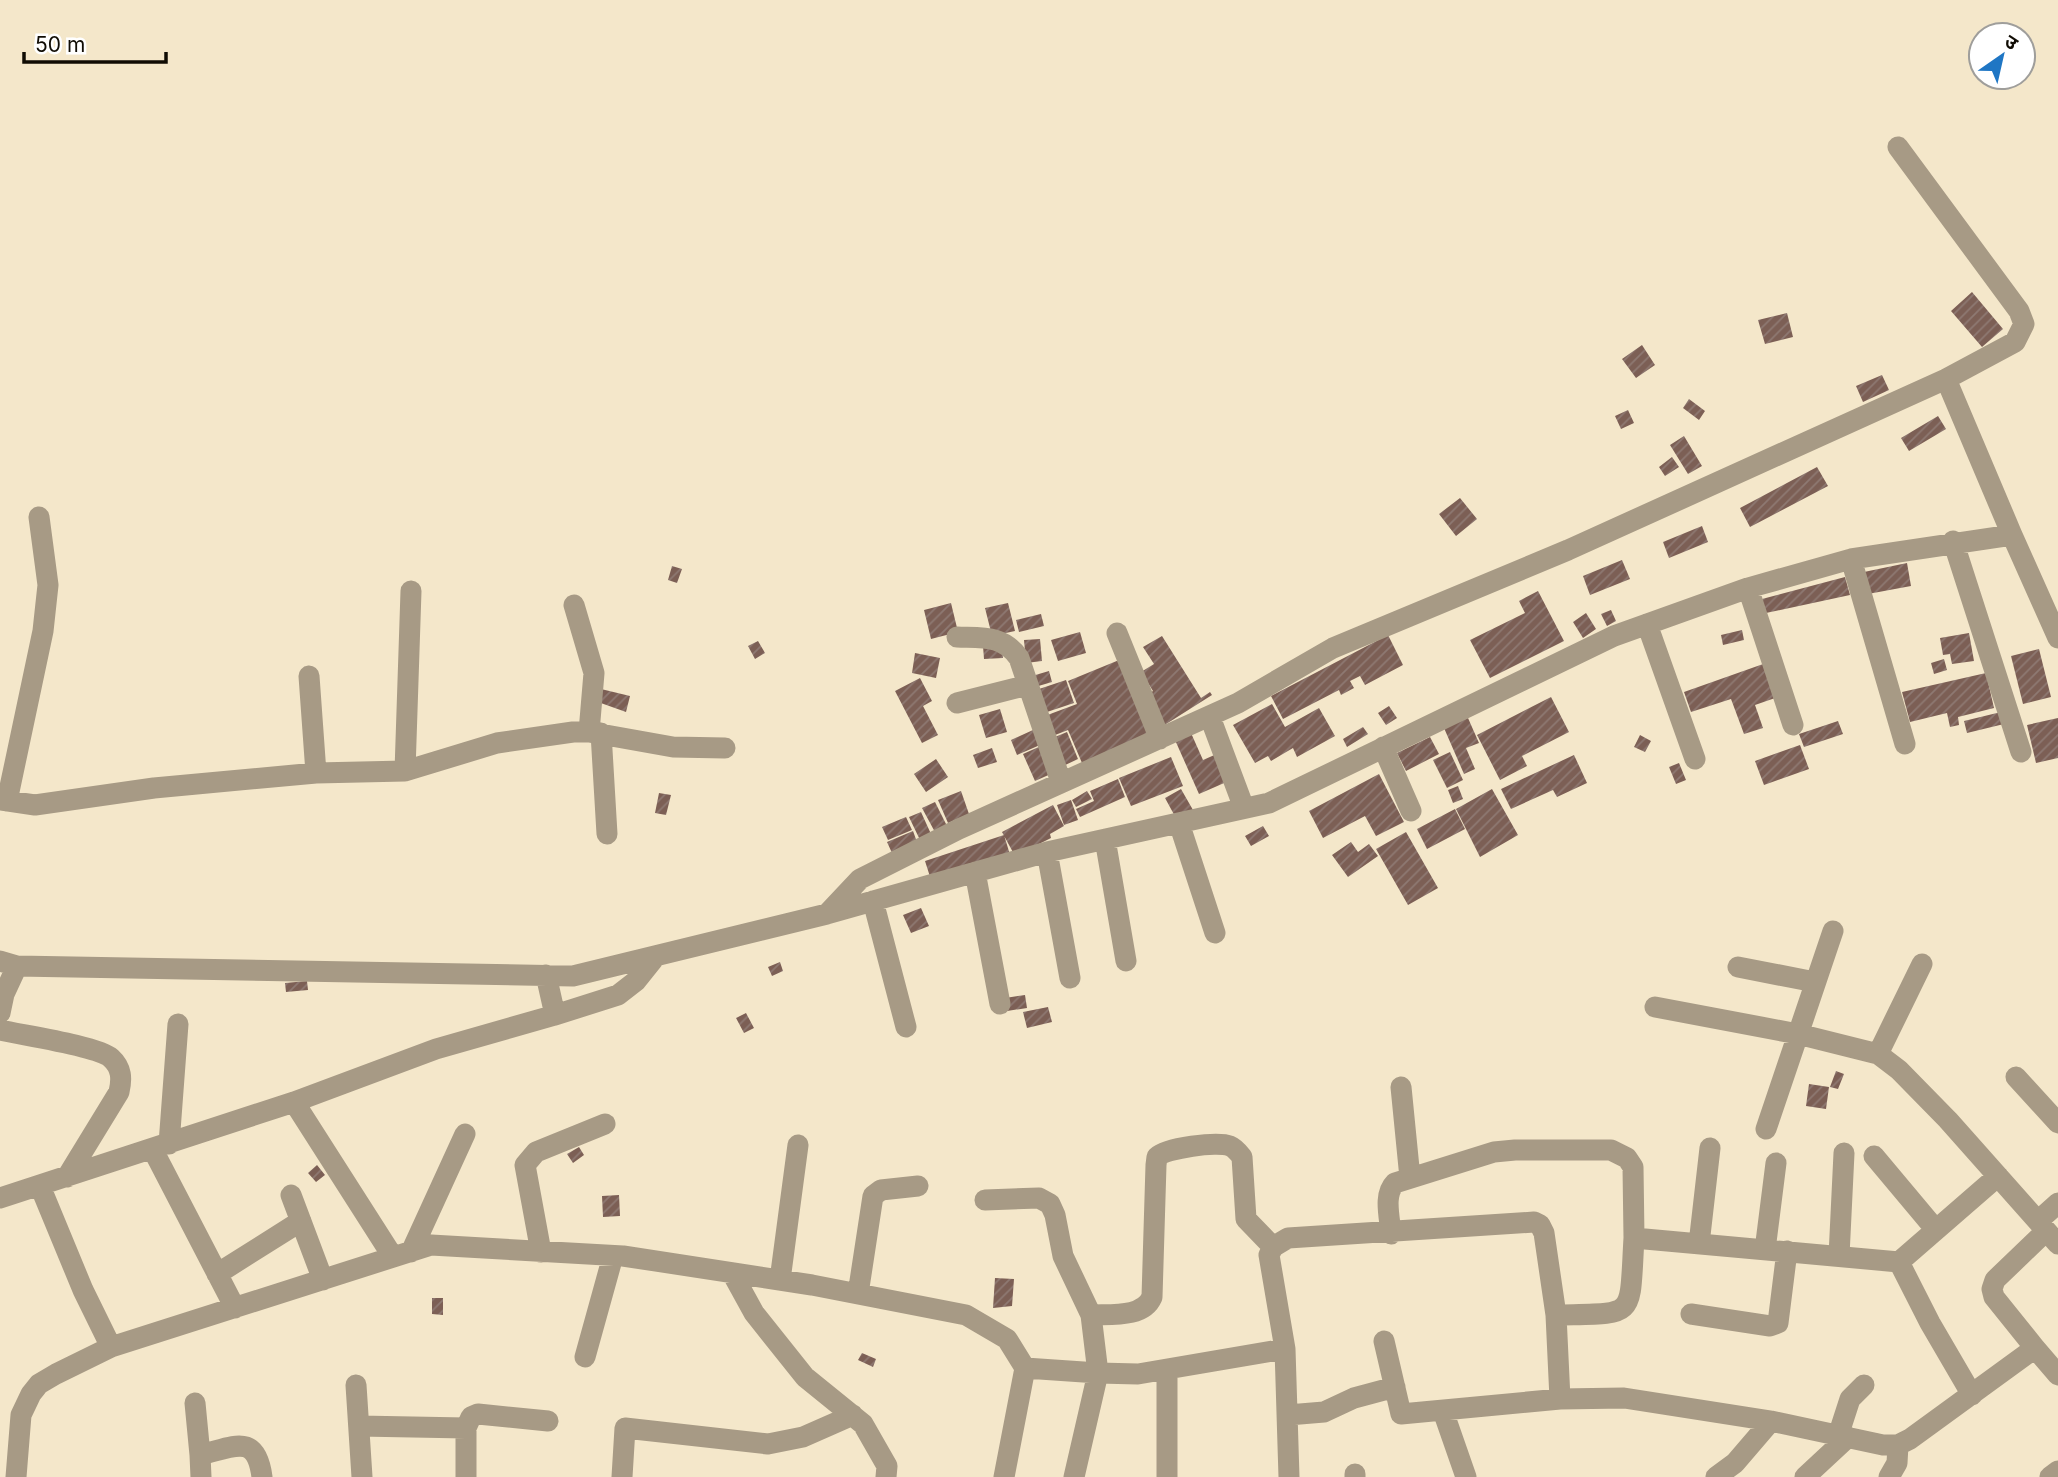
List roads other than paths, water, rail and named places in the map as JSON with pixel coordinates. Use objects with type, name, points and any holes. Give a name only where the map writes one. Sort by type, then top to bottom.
[{"type":"street","points":[[827,914],[860,879],[1062,782],[1210,717],[1333,648],[1568,550],[1946,379],[2015,342],[2024,324],[2019,311],[1898,146]]},
{"type":"street","points":[[1946,379],[2058,638]]},
{"type":"street","points":[[39,517],[48,585],[43,631],[4,800],[35,805],[75,802],[154,788],[316,773],[405,771],[497,743],[595,733],[673,747],[725,748]]},
{"type":"street","points":[[0,1013],[8,963],[573,976],[827,914],[1047,852],[1269,803],[1614,636],[1647,624],[1748,588],[1851,559],[1954,541],[2012,535]]},
{"type":"street","points":[[1954,541],[2021,752]]},
{"type":"street","points":[[1851,559],[1905,744]]},
{"type":"street","points":[[1748,588],[1793,725]]},
{"type":"street","points":[[405,771],[411,592]]},
{"type":"street","points":[[574,605],[594,673],[595,733],[607,834]]},
{"type":"street","points":[[1647,624],[1695,759]]},
{"type":"street","points":[[1117,634],[1160,739]]},
{"type":"street","points":[[957,636],[995,638],[1005,642],[1018,658],[1062,782]]},
{"type":"street","points":[[309,676],[316,773]]},
{"type":"street","points":[[957,704],[1028,685]]},
{"type":"street","points":[[1210,717],[1244,808]]},
{"type":"street","points":[[1383,747],[1411,811]]},
{"type":"street","points":[[1179,822],[1215,933]]},
{"type":"street","points":[[1105,839],[1126,961]]},
{"type":"street","points":[[1047,852],[1070,978]]},
{"type":"street","points":[[975,872],[1000,1004]]},
{"type":"street","points":[[873,901],[906,1027]]},
{"type":"street","points":[[1766,1129],[1833,931]]},
{"type":"street","points":[[0,1198],[294,1102],[436,1049],[618,995],[636,981],[656,956]]},
{"type":"street","points":[[1878,1054],[1922,964]]},
{"type":"street","points":[[1738,967],[1815,982]]},
{"type":"street","points":[[546,975],[555,1015]]},
{"type":"street","points":[[1655,1007],[1798,1034],[1878,1054],[1899,1070],[2047,1232]]},
{"type":"street","points":[[178,1024],[161,1147],[234,1308]]},
{"type":"street","points":[[0,1030],[103,1053],[118,1067],[122,1078],[119,1093],[67,1177]]},
{"type":"street","points":[[2017,1077],[2058,1123]]},
{"type":"street","points":[[1401,1087],[1410,1178]]},
{"type":"street","points":[[294,1102],[402,1255]]},
{"type":"street","points":[[541,1252],[525,1165],[536,1152],[605,1124]]},
{"type":"street","points":[[402,1255],[465,1134]]},
{"type":"street","points":[[780,1280],[798,1144]]},
{"type":"street","points":[[1091,1315],[1135,1312],[1149,1304],[1152,1297],[1156,1165],[1157,1157],[1167,1149],[1232,1146],[1242,1157],[1246,1219],[1273,1247]]},
{"type":"street","points":[[1699,1244],[1710,1148]]},
{"type":"street","points":[[1391,1234],[1390,1188],[1410,1178],[1494,1152],[1532,1149],[1611,1150],[1627,1158],[1633,1167],[1630,1298],[1626,1307],[1617,1314],[1556,1315]]},
{"type":"street","points":[[1839,1256],[1844,1153]]},
{"type":"street","points":[[1874,1156],[1936,1230]]},
{"type":"street","points":[[1765,1250],[1776,1163]]},
{"type":"street","points":[[1633,1238],[1899,1262],[1998,1176]]},
{"type":"street","points":[[40,1186],[83,1290],[111,1347]]},
{"type":"street","points":[[858,1294],[873,1196],[881,1190],[918,1186]]},
{"type":"street","points":[[291,1195],[323,1280]]},
{"type":"street","points":[[985,1200],[1039,1198],[1050,1205],[1055,1215],[1063,1256],[1091,1315],[1098,1373],[1074,1477]]},
{"type":"street","points":[[2058,1203],[2047,1232],[1995,1280],[1992,1289],[1994,1297],[2058,1375]]},
{"type":"street","points":[[217,1274],[301,1221]]},
{"type":"street","points":[[1289,1477],[1285,1349],[1269,1255],[1273,1247],[1288,1238],[1391,1234],[1534,1222],[1540,1225],[1544,1233],[1556,1315],[1560,1399]]},
{"type":"street","points":[[16,1477],[22,1415],[39,1384],[111,1347],[431,1245],[613,1256],[780,1280],[966,1315],[1007,1339],[1025,1368],[1004,1477]]},
{"type":"street","points":[[1691,1314],[1770,1326],[1778,1323],[1787,1251]]},
{"type":"street","points":[[585,1357],[613,1256]]},
{"type":"street","points":[[1899,1262],[1930,1323],[1972,1395]]},
{"type":"street","points":[[732,1273],[754,1313],[805,1377],[863,1424],[887,1466],[886,1477]]},
{"type":"street","points":[[1384,1341],[1401,1414],[1560,1399],[1646,1400],[1898,1445],[2035,1348]]},
{"type":"street","points":[[1025,1368],[1138,1374],[1285,1349]]},
{"type":"street","points":[[1167,1370],[1167,1477]]},
{"type":"street","points":[[356,1385],[362,1477]]},
{"type":"street","points":[[1805,1477],[1843,1436],[1850,1399],[1864,1385]]},
{"type":"street","points":[[1288,1415],[1324,1412],[1354,1398],[1395,1387]]},
{"type":"street","points":[[195,1403],[201,1477]]},
{"type":"street","points":[[1443,1411],[1466,1477]]},
{"type":"street","points":[[0,1414],[22,1415]]},
{"type":"street","points":[[466,1477],[467,1422],[478,1415],[548,1421]]},
{"type":"street","points":[[622,1477],[625,1427],[768,1444],[803,1437],[853,1415]]},
{"type":"street","points":[[1716,1477],[1735,1463],[1771,1421]]},
{"type":"street","points":[[359,1426],[466,1427]]},
{"type":"street","points":[[200,1455],[243,1445],[253,1449],[259,1457],[262,1477]]},
{"type":"street","points":[[1889,1477],[1897,1463],[1898,1445]]},
{"type":"street","points":[[2050,1477],[2058,1471]]}]
